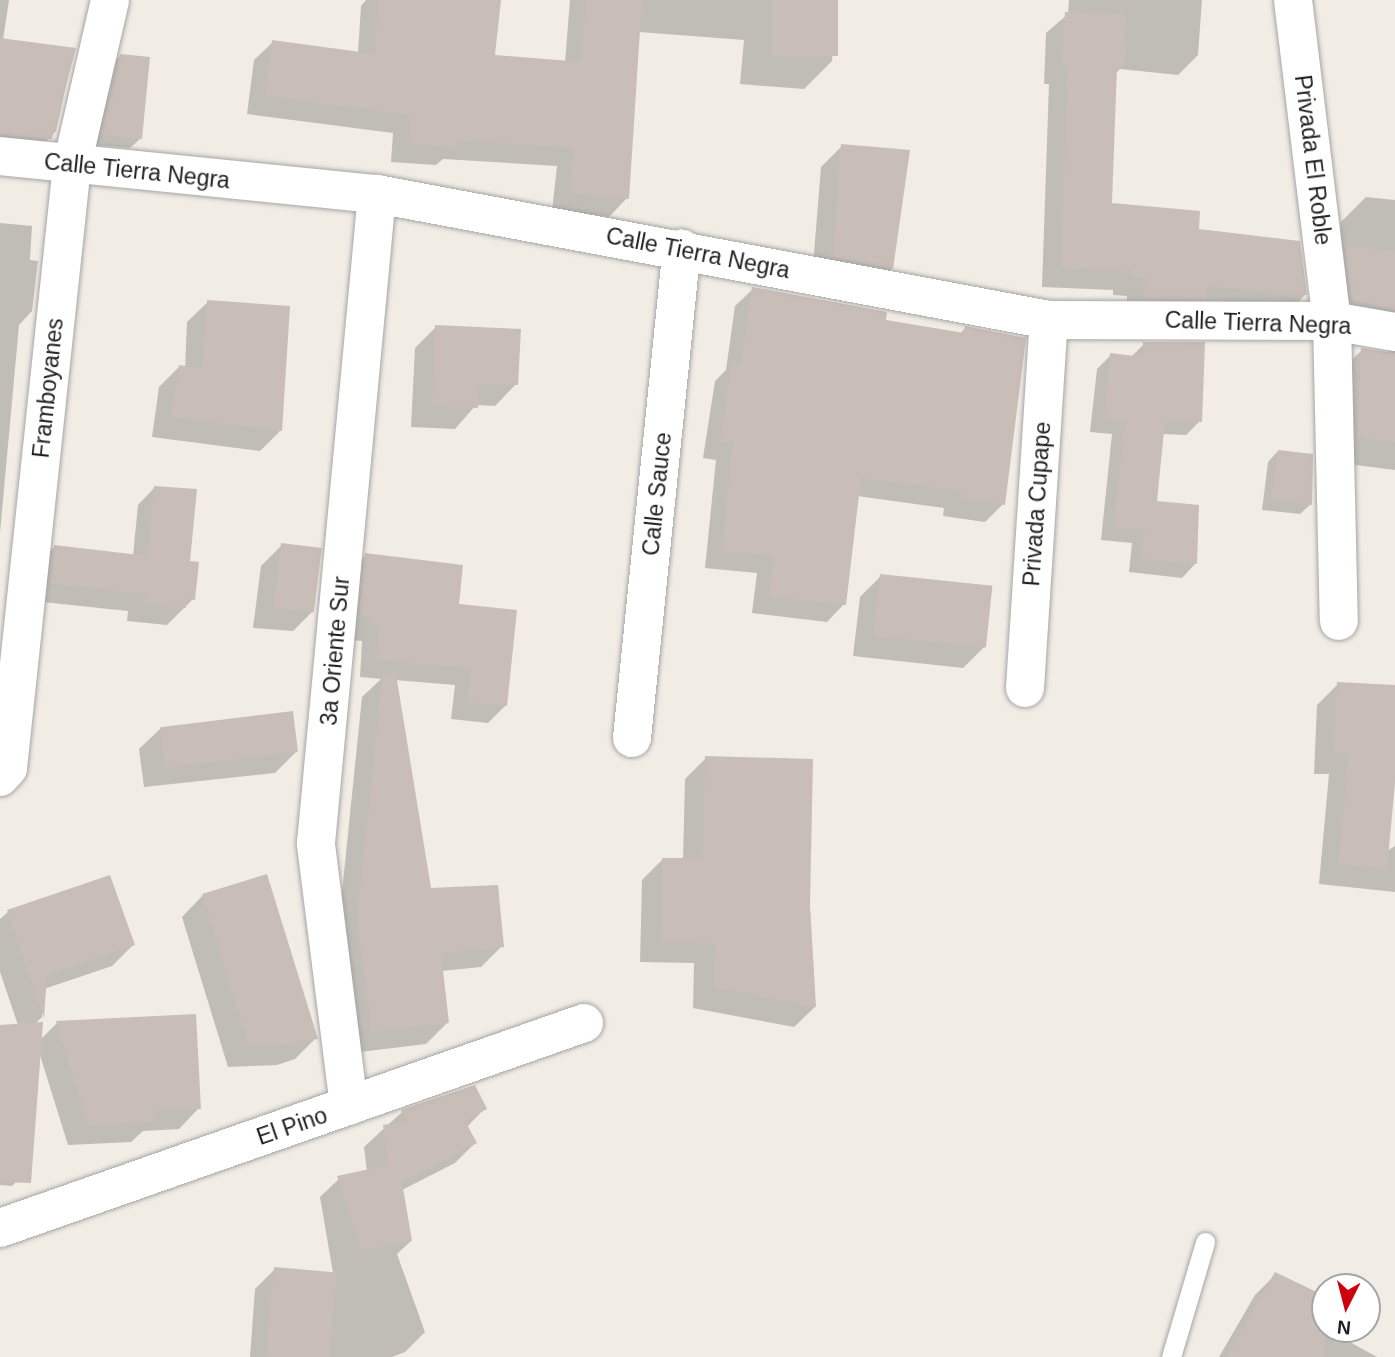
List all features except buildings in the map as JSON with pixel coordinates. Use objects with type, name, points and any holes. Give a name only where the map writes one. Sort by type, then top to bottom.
[{"type":"street","name":"Framboyanes","points":[[0,777],[8,768],[72,165],[110,0]]},
{"type":"street","name":"Privada El Roble","points":[[1293,0],[1332,321],[1339,621]]},
{"type":"street","name":"Calle Tierra Negra","points":[[0,156],[377,194],[682,249],[1049,320],[1332,321],[1395,332]]},
{"type":"street","name":"3a Oriente Sur","points":[[349,1106],[316,844],[377,194]]},
{"type":"street","name":"Calle Sauce","points":[[632,738],[682,249]]},
{"type":"street","name":"Privada Cupape","points":[[1025,688],[1049,320]]},
{"type":"street","name":"El Pino","points":[[0,1228],[584,1023]]},
{"type":"lane","points":[[1171,1357],[1205,1242]]}]
